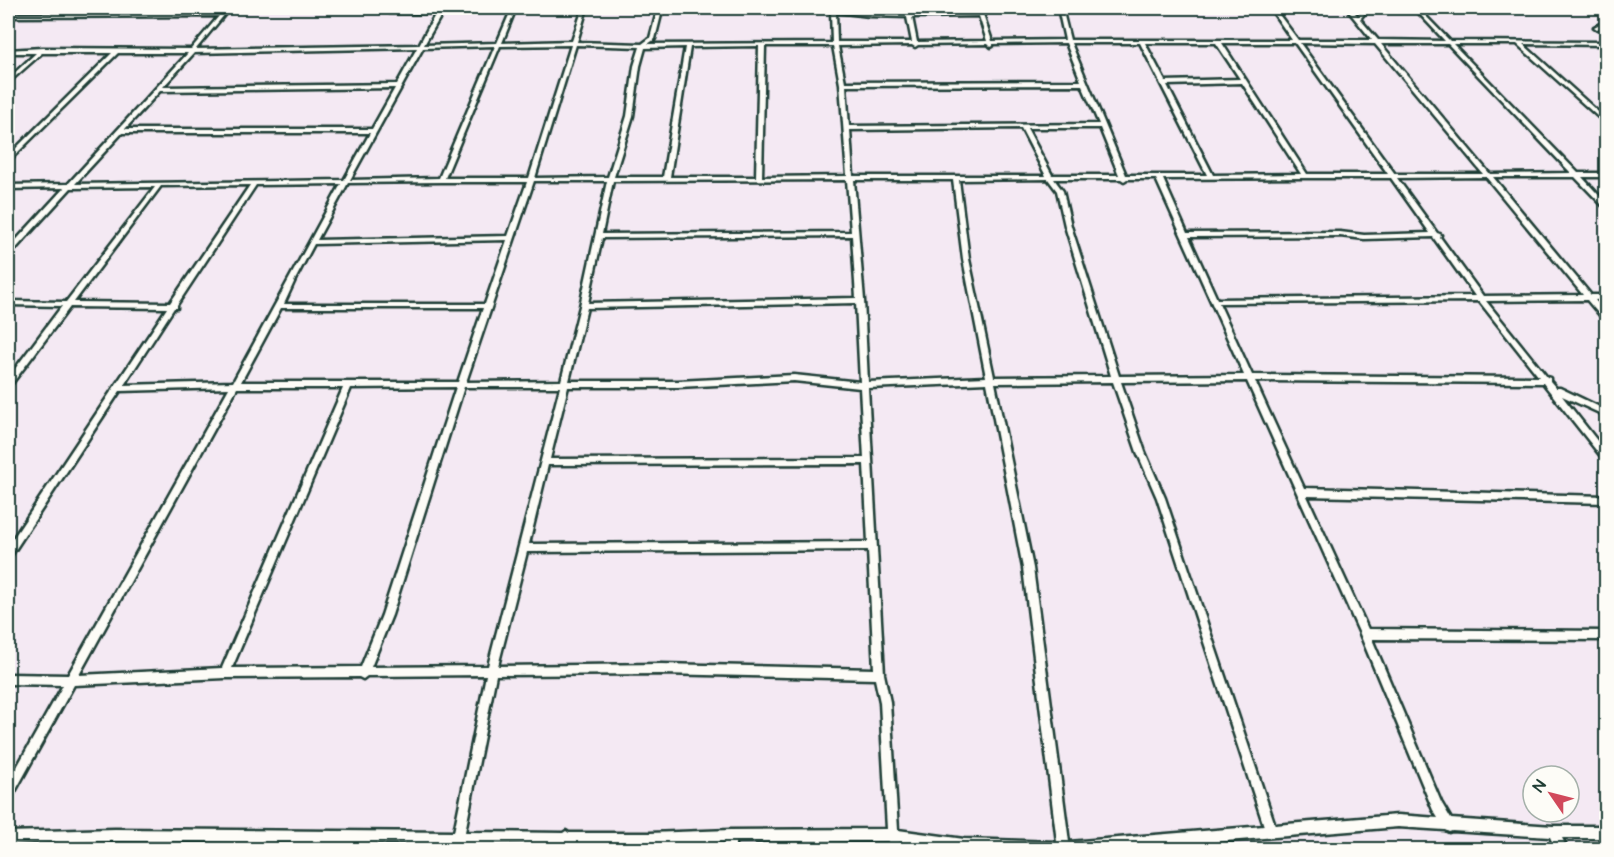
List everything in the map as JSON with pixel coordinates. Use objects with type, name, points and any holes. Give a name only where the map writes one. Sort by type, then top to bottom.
[{"type":"street","points":[[8,14],[15,8]]},
{"type":"street","points":[[8,252],[159,89],[228,8]]},
{"type":"street","points":[[441,180],[514,8]]},
{"type":"street","points":[[363,674],[387,615],[460,384],[531,180],[572,43],[585,8]]},
{"type":"street","points":[[458,838],[492,671],[584,306],[610,181],[630,116],[637,66],[643,46],[652,39],[660,8],[833,9],[855,13],[910,15],[980,11],[991,45]]},
{"type":"street","points":[[855,13],[880,8]]},
{"type":"street","points":[[908,8],[915,45]]},
{"type":"street","points":[[1060,8],[1060,19],[1068,43],[1100,126],[1124,179]]},
{"type":"street","points":[[1272,8],[1392,176],[1438,235],[1482,300],[1606,458]]},
{"type":"street","points":[[1348,8],[1606,317]]},
{"type":"street","points":[[1358,19],[1367,8]]},
{"type":"street","points":[[1416,8],[1606,206]]},
{"type":"street","points":[[833,9],[835,45],[843,84],[860,300],[879,674],[885,702],[894,849]]},
{"type":"street","points":[[8,793],[279,306],[374,130],[423,47],[441,10],[390,12]]},
{"type":"street","points":[[8,14],[222,14]]},
{"type":"street","points":[[1597,27],[1606,23]]},
{"type":"street","points":[[1142,41],[1211,177]]},
{"type":"street","points":[[8,51],[193,51],[572,43],[643,46],[991,45],[1142,41],[1606,43]]},
{"type":"street","points":[[1218,43],[1306,177]]},
{"type":"street","points":[[1520,43],[1606,122]]},
{"type":"street","points":[[1597,43],[1606,51]]},
{"type":"street","points":[[666,180],[688,45]]},
{"type":"street","points":[[759,179],[762,45]]},
{"type":"street","points":[[8,81],[42,50]]},
{"type":"street","points":[[8,159],[117,51]]},
{"type":"street","points":[[1164,83],[1244,81]]},
{"type":"street","points":[[843,84],[1084,83]]},
{"type":"street","points":[[159,89],[399,86]]},
{"type":"street","points":[[846,128],[1100,126]]},
{"type":"street","points":[[1023,127],[1050,178],[1060,191],[1068,226],[1117,381],[1141,452],[1161,498],[1271,830]]},
{"type":"street","points":[[120,131],[374,130]]},
{"type":"street","points":[[8,187],[254,183],[346,184],[441,180],[1124,179],[1606,175]]},
{"type":"street","points":[[1159,178],[1365,634],[1437,806],[1449,826]]},
{"type":"street","points":[[956,179],[966,259],[991,380],[993,404],[1028,568],[1064,848]]},
{"type":"street","points":[[8,552],[254,183]]},
{"type":"street","points":[[8,383],[159,185]]},
{"type":"street","points":[[598,236],[854,234]]},
{"type":"street","points":[[1184,235],[1340,234],[1364,237],[1438,235]]},
{"type":"street","points":[[313,242],[510,238]]},
{"type":"street","points":[[1214,301],[1606,297]]},
{"type":"street","points":[[584,306],[860,300]]},
{"type":"street","points":[[8,303],[70,302],[174,306]]},
{"type":"street","points":[[279,306],[487,306]]},
{"type":"street","points":[[119,388],[235,385],[678,384],[794,378],[863,385],[991,380],[1117,381],[1248,378],[1547,380]]},
{"type":"street","points":[[225,673],[348,385]]},
{"type":"street","points":[[1554,389],[1606,413]]},
{"type":"street","points":[[544,462],[867,461]]},
{"type":"street","points":[[1302,492],[1606,499]]},
{"type":"street","points":[[522,548],[872,546]]},
{"type":"street","points":[[1365,634],[1606,635]]},
{"type":"street","points":[[8,679],[71,680],[225,673],[363,674],[661,669],[879,674]]},
{"type":"street","points":[[8,838],[458,838],[565,843],[730,836],[893,835],[964,845],[1064,848],[1398,821],[1553,832],[1606,832]]},
{"type":"street","points":[[1553,832],[1562,849]]},
{"type":"street","points":[[729,849],[730,836]]},
{"type":"street","points":[[60,849],[66,837]]}]
